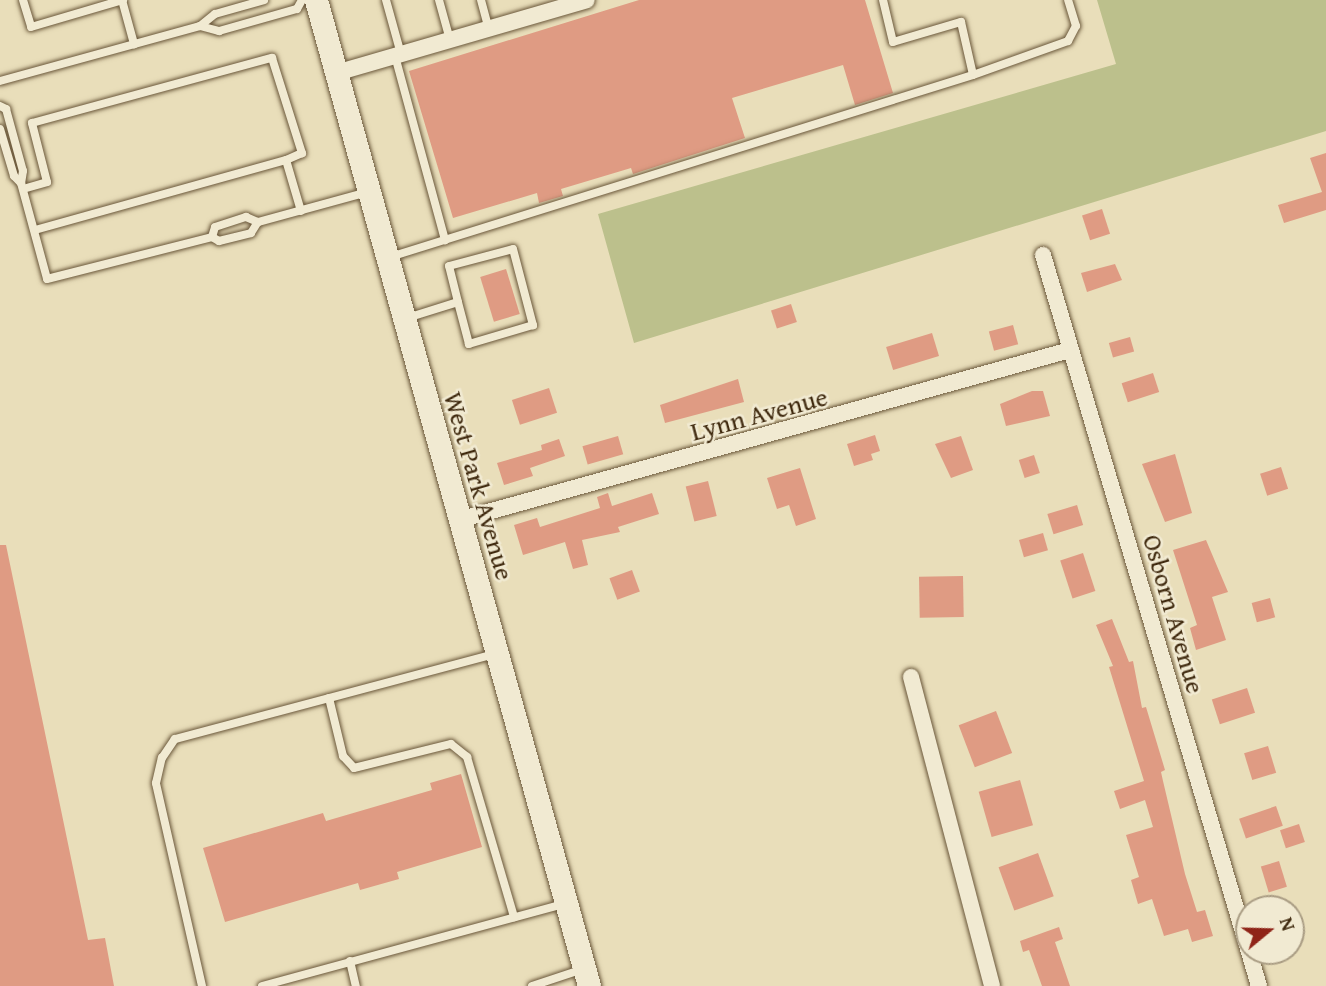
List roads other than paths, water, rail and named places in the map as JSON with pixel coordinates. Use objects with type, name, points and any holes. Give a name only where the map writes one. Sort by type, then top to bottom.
[{"type":"main road","name":"West Park Avenue","points":[[316,0],[587,977]]},
{"type":"street","points":[[336,73],[489,29],[537,7],[578,1]]},
{"type":"street","name":"Osborn Avenue","points":[[1043,255],[1259,986]]},
{"type":"street","name":"Lynn Avenue","points":[[459,520],[1070,350]]},
{"type":"street","points":[[911,677],[992,986]]},
{"type":"lane","points":[[23,0],[31,27],[123,0],[134,44]]},
{"type":"lane","points":[[0,80],[200,26],[215,14],[264,0]]},
{"type":"lane","points":[[200,26],[219,31],[297,9],[302,0]]},
{"type":"lane","points":[[386,0],[446,240]]},
{"type":"lane","points":[[439,0],[450,40]]},
{"type":"lane","points":[[481,0],[489,29]]},
{"type":"lane","points":[[883,0],[893,42],[961,22],[973,75]]},
{"type":"lane","points":[[387,258],[973,75],[1068,41],[1076,26],[1068,0]]},
{"type":"lane","points":[[22,186],[47,182],[32,123],[272,58],[302,153],[286,160],[35,230]]},
{"type":"lane","points":[[0,106],[6,109],[23,171],[22,186],[47,279],[212,237],[219,241],[251,233],[258,222]]},
{"type":"lane","points":[[0,129],[14,176],[22,186]]},
{"type":"lane","points":[[286,160],[301,211]]},
{"type":"lane","points":[[212,237],[215,227],[246,217],[258,222],[368,192]]},
{"type":"lane","points":[[513,249],[533,325],[469,344],[458,302],[449,266],[513,249]]},
{"type":"lane","points":[[404,319],[458,302]]},
{"type":"lane","points":[[202,986],[156,783],[162,758],[175,740],[497,653]]},
{"type":"lane","points":[[328,698],[343,756],[354,768],[451,744],[467,757],[513,917]]},
{"type":"lane","points":[[262,986],[566,903]]},
{"type":"lane","points":[[350,961],[356,986]]},
{"type":"lane","points":[[532,986],[587,977]]}]
